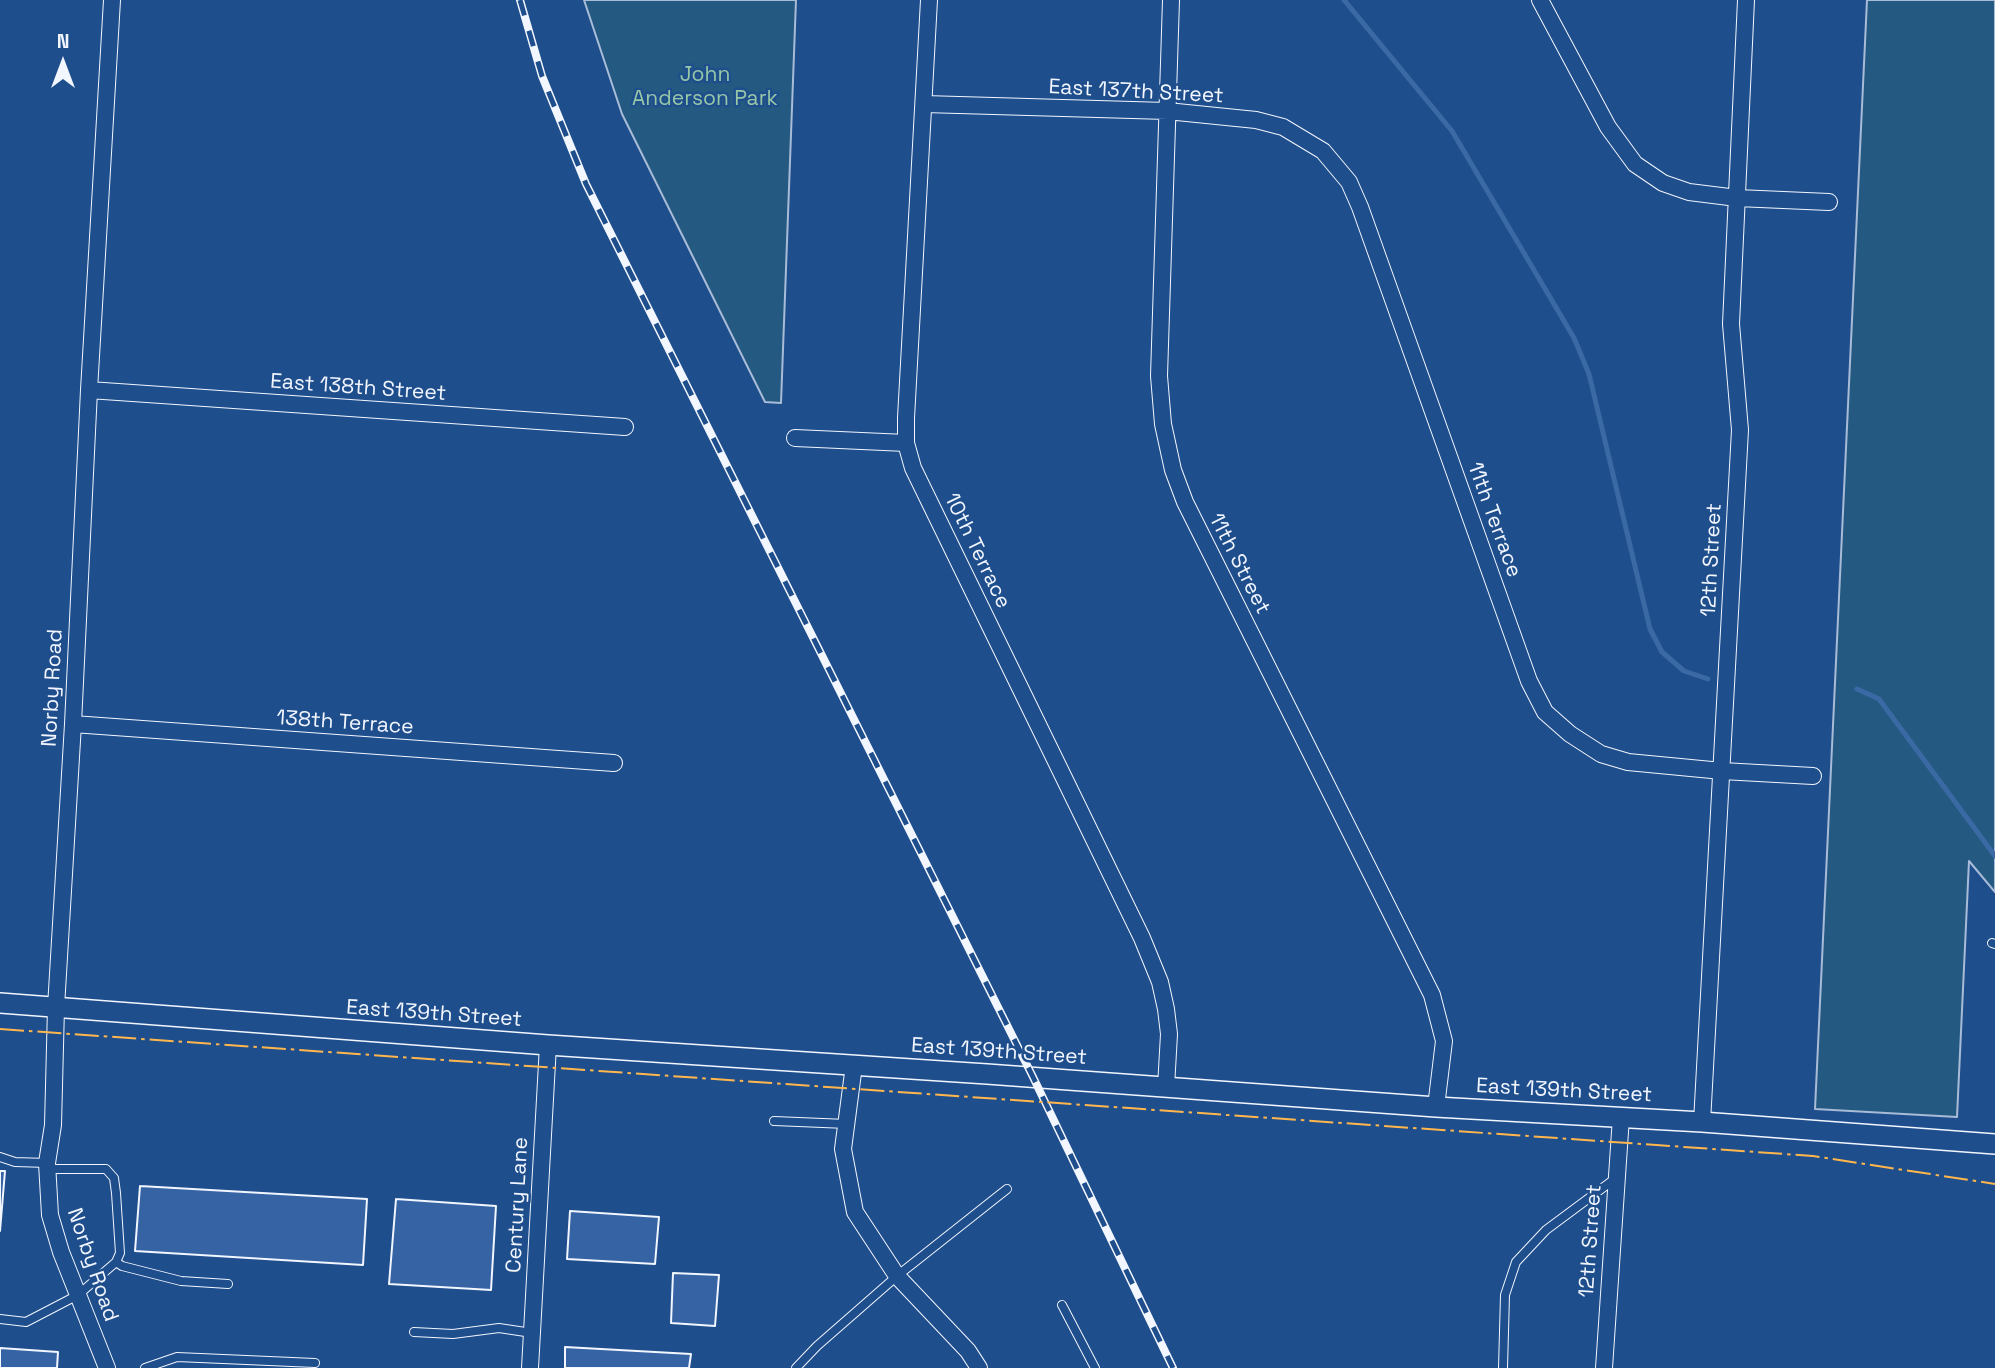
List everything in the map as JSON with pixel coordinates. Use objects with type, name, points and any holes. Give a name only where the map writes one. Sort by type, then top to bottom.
[{"type":"street","name":"Norby Road","points":[[107,1368],[61,1252],[50,1215],[47,1166],[52,1125],[55,1007],[112,0]]},
{"type":"street","name":"10th Terrace","points":[[929,0],[905,418],[906,443],[913,468],[1142,939],[1160,982],[1169,1034],[1167,1087]]},
{"type":"street","name":"11th Street","points":[[1171,0],[1159,376],[1163,424],[1173,470],[1185,502],[1432,995],[1444,1041],[1436,1107]]},
{"type":"street","points":[[1540,0],[1608,127],[1635,164],[1662,184],[1689,192],[1737,198],[1829,202]]},
{"type":"street","name":"12th Street","points":[[1702,1122],[1740,430],[1731,324],[1746,0]]},
{"type":"street","name":"East 137th Street","points":[[925,104],[1167,111],[1256,120],[1283,127],[1323,151],[1333,163]]},
{"type":"street","name":"11th Terrace","points":[[1333,163],[1349,182],[1360,206],[1530,681],[1545,712],[1570,734],[1601,754],[1628,762],[1722,771]]},
{"type":"street","name":"East 138th Street","points":[[89,390],[625,428]]},
{"type":"street","points":[[795,438],[906,443]]},
{"type":"street","name":"138th Terrace","points":[[73,724],[614,763]]},
{"type":"street","points":[[1722,771],[1813,776]]},
{"type":"street","name":"East 139th Street","points":[[0,1003],[548,1045],[1995,1144]]},
{"type":"street","name":"Century Lane","points":[[530,1368],[548,1045]]},
{"type":"street","points":[[854,1065],[843,1149],[855,1212],[897,1276],[968,1351],[979,1368]]},
{"type":"street","name":"12th Street","points":[[1604,1368],[1621,1117]]},
{"type":"lane","points":[[774,1121],[846,1125]]},
{"type":"lane","points":[[0,1157],[47,1166],[106,1169],[114,1178],[120,1240],[120,1253],[116,1262],[78,1295],[26,1322],[0,1319]]},
{"type":"lane","points":[[1503,1368],[1505,1295],[1516,1262],[1546,1230],[1617,1178]]},
{"type":"lane","points":[[796,1368],[817,1346],[897,1276],[1007,1189]]},
{"type":"lane","points":[[116,1262],[122,1266],[181,1281],[228,1284]]},
{"type":"lane","points":[[1062,1305],[1095,1368]]},
{"type":"lane","points":[[414,1332],[453,1334],[499,1328],[532,1333]]},
{"type":"lane","points":[[145,1368],[177,1357],[315,1363]]},
{"type":"green space","name":"John Anderson Park","points":[[584,0],[796,0],[781,403],[765,402],[622,114]]},
{"type":"green space","points":[[1867,0],[1995,0],[1995,892],[1969,861],[1957,1117],[1815,1109]]},
{"type":"building","points":[[0,1171],[5,1171],[0,1231]]},
{"type":"building","points":[[140,1186],[367,1199],[363,1265],[135,1251]]},
{"type":"building","points":[[396,1199],[496,1206],[491,1290],[389,1284]]},
{"type":"building","points":[[570,1211],[659,1217],[655,1264],[567,1259]]},
{"type":"building","points":[[673,1273],[719,1275],[715,1326],[671,1323]]},
{"type":"building","points":[[565,1347],[691,1354],[689,1368],[565,1368]]},
{"type":"building","points":[[0,1348],[58,1352],[57,1368],[0,1368]]},
{"type":"waterway","points":[[1344,0],[1452,131],[1574,338],[1589,374],[1650,629],[1662,652],[1684,671],[1708,679]]},
{"type":"waterway","points":[[1857,689],[1879,699],[1995,856]]},
{"type":"railway","points":[[520,0],[542,76],[586,184],[1033,1077],[1173,1368]]},
{"type":"power","points":[[0,1029],[1813,1156],[1995,1184]]}]
